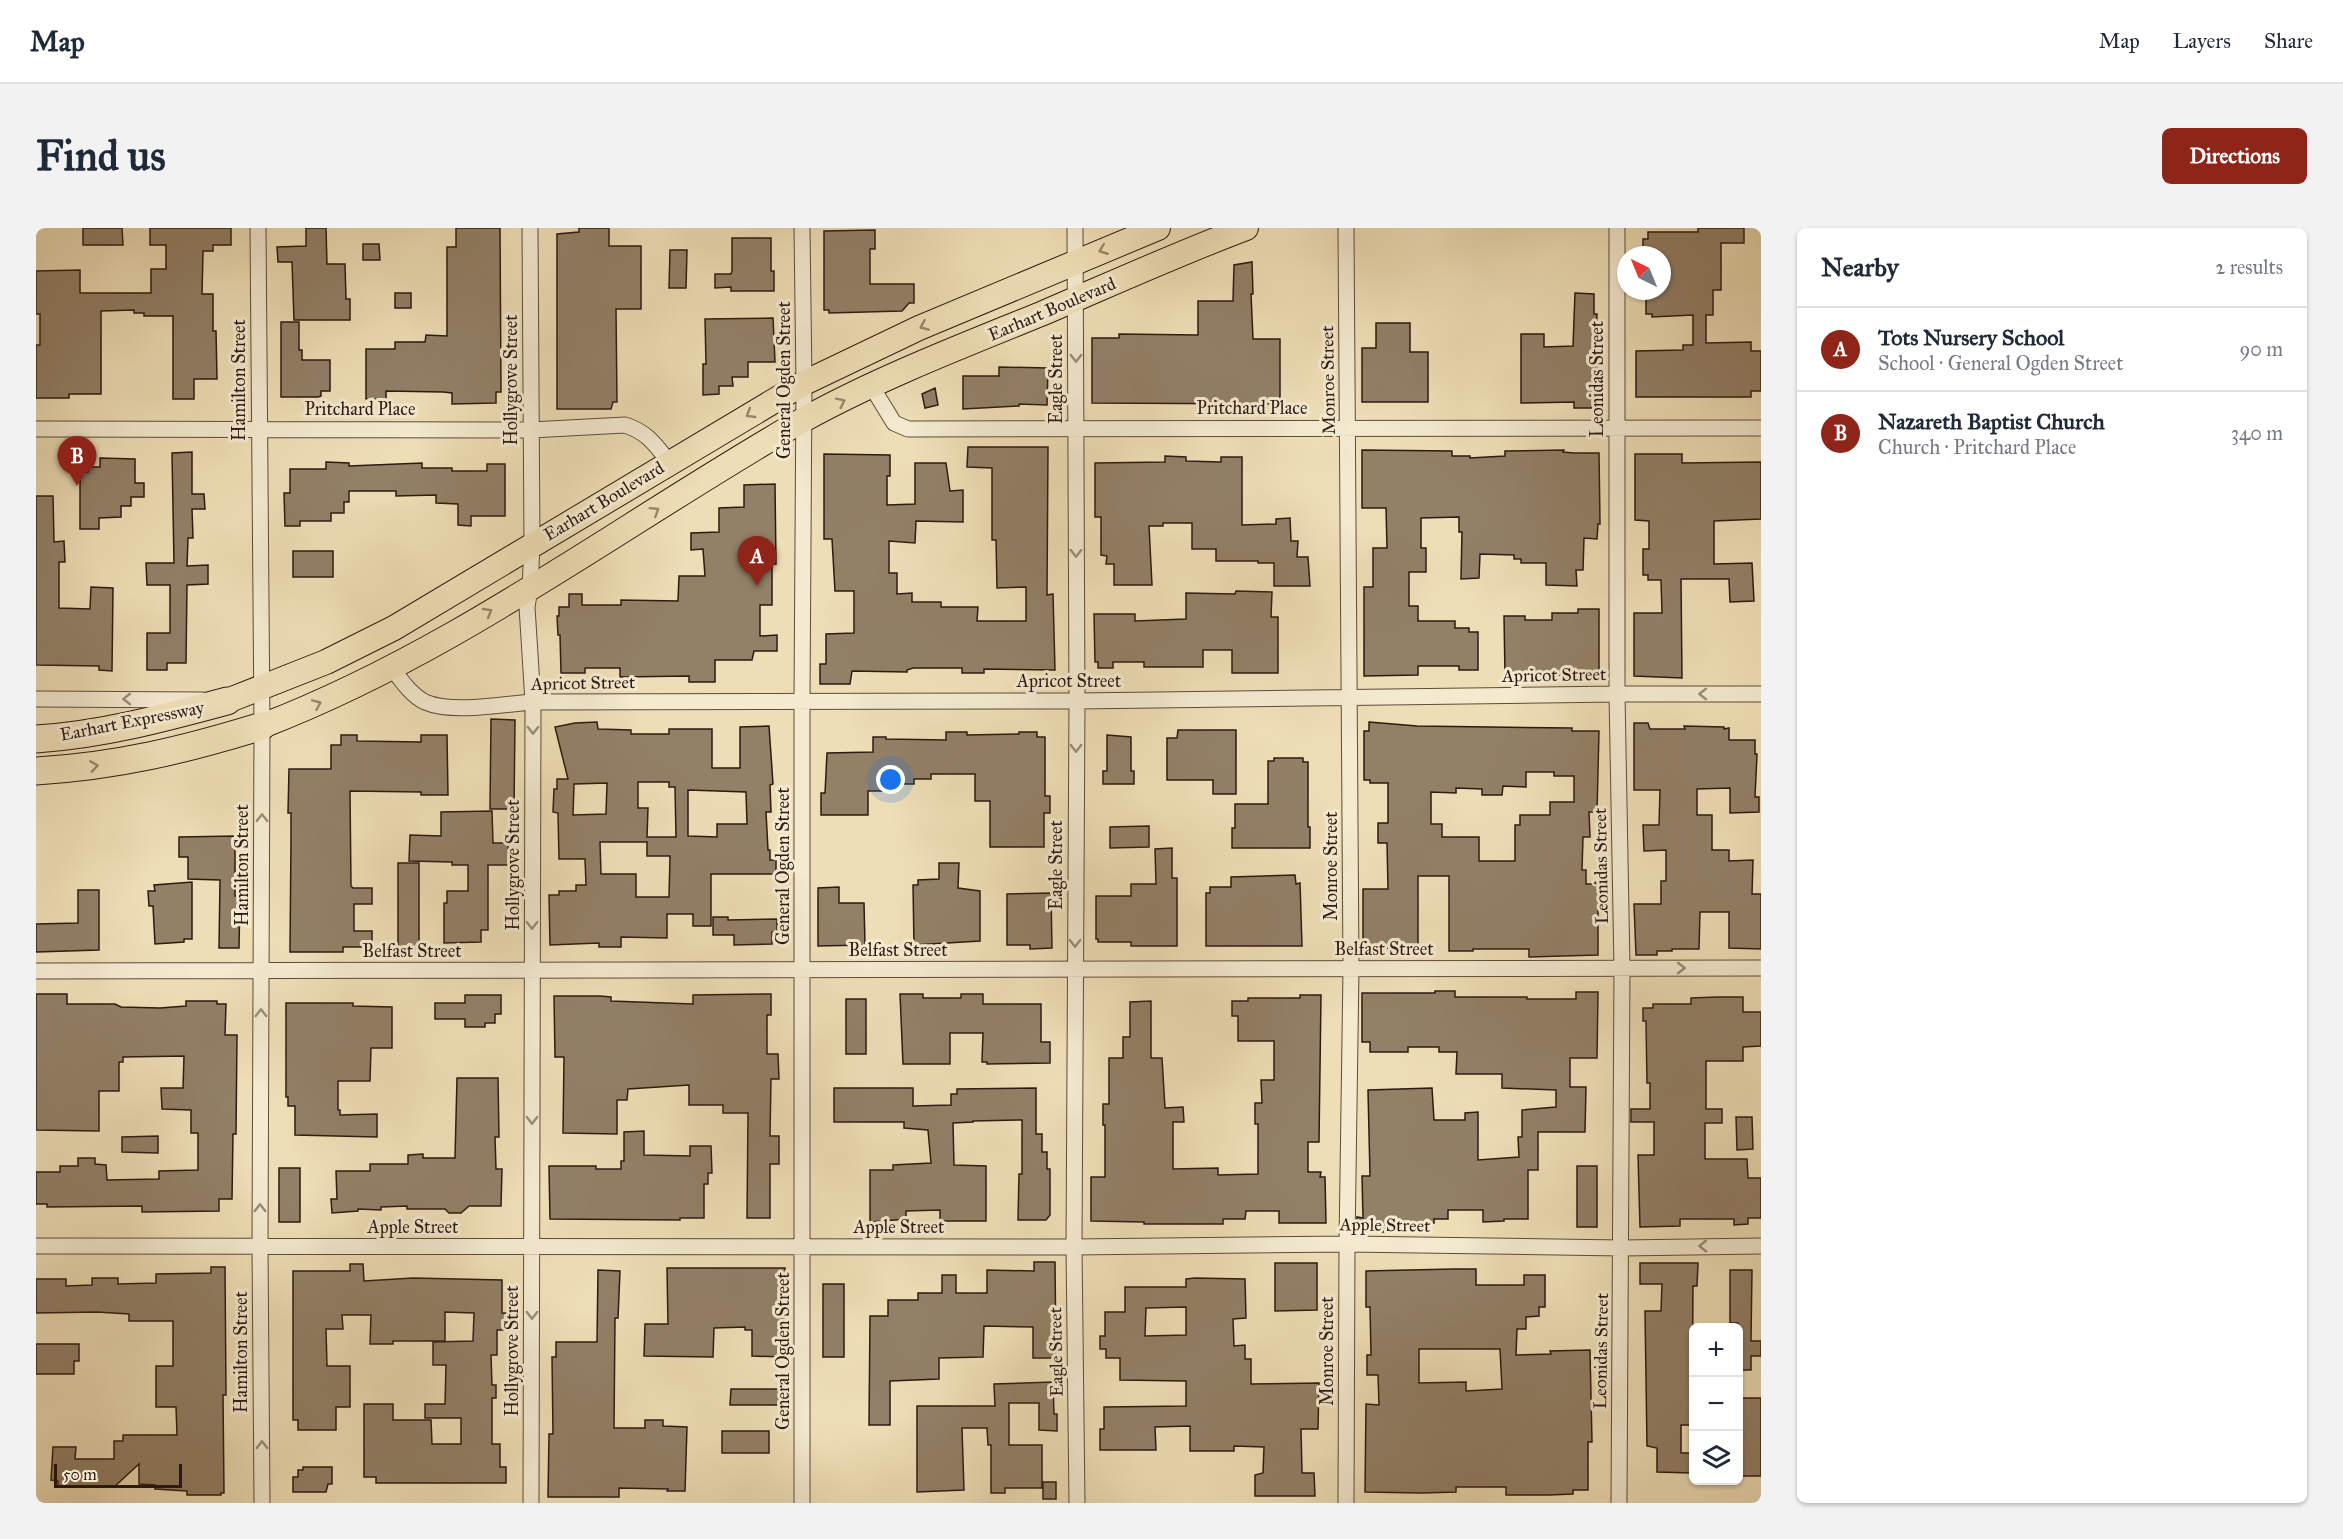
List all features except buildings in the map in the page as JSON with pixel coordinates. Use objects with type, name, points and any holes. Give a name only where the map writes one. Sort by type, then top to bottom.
[{"type":"highway","name":"Earhart Expressway","points":[[36,739],[101,731],[159,720],[227,701]]},
{"type":"highway","name":"Earhart Expressway","points":[[36,771],[142,759],[201,745],[262,726]]},
{"type":"main road","name":"Earhart Boulevard","points":[[227,701],[326,662],[394,628],[804,383],[919,328],[1158,228]]},
{"type":"main road","name":"Earhart Boulevard","points":[[262,726],[314,706],[392,668],[530,588],[804,420],[946,353],[1246,228]]},
{"type":"street","name":"Hamilton Street","points":[[258,228],[262,689],[260,1246],[262,1503]]},
{"type":"street","name":"Hollygrove Street","points":[[530,228],[532,545],[527,607],[533,702],[531,1503]]},
{"type":"street","name":"General Ogden Street","points":[[802,228],[804,383],[802,1503]]},
{"type":"street","name":"Eagle Street","points":[[1075,228],[1077,701],[1074,1247],[1077,1503]]},
{"type":"street","name":"Monroe Street","points":[[1346,228],[1351,969],[1346,1503]]},
{"type":"street","name":"Leonidas Street","points":[[1617,228],[1617,694],[1622,968],[1619,1503]]},
{"type":"street","name":"Pritchard Place","points":[[872,387],[894,423],[908,429],[1761,428]]},
{"type":"street","name":"Pritchard Place","points":[[36,429],[531,430],[625,426],[639,430],[651,440],[669,462]]},
{"type":"street","name":"Apricot Street","points":[[392,668],[412,692],[423,701],[439,706],[458,707],[533,702],[1077,701],[1761,694]]},
{"type":"street","name":"Earhart Boulevard","points":[[36,699],[227,701]]},
{"type":"street","name":"Belfast Street","points":[[36,971],[1761,968]]},
{"type":"street","name":"Apple Street","points":[[36,1246],[1074,1247],[1347,1244],[1622,1248],[1761,1245]]},
{"type":"place","name":"Nazareth Baptist Church","points":[[77,486]]},
{"type":"place","name":"Tots Nursery School","points":[[757,586]]}]
